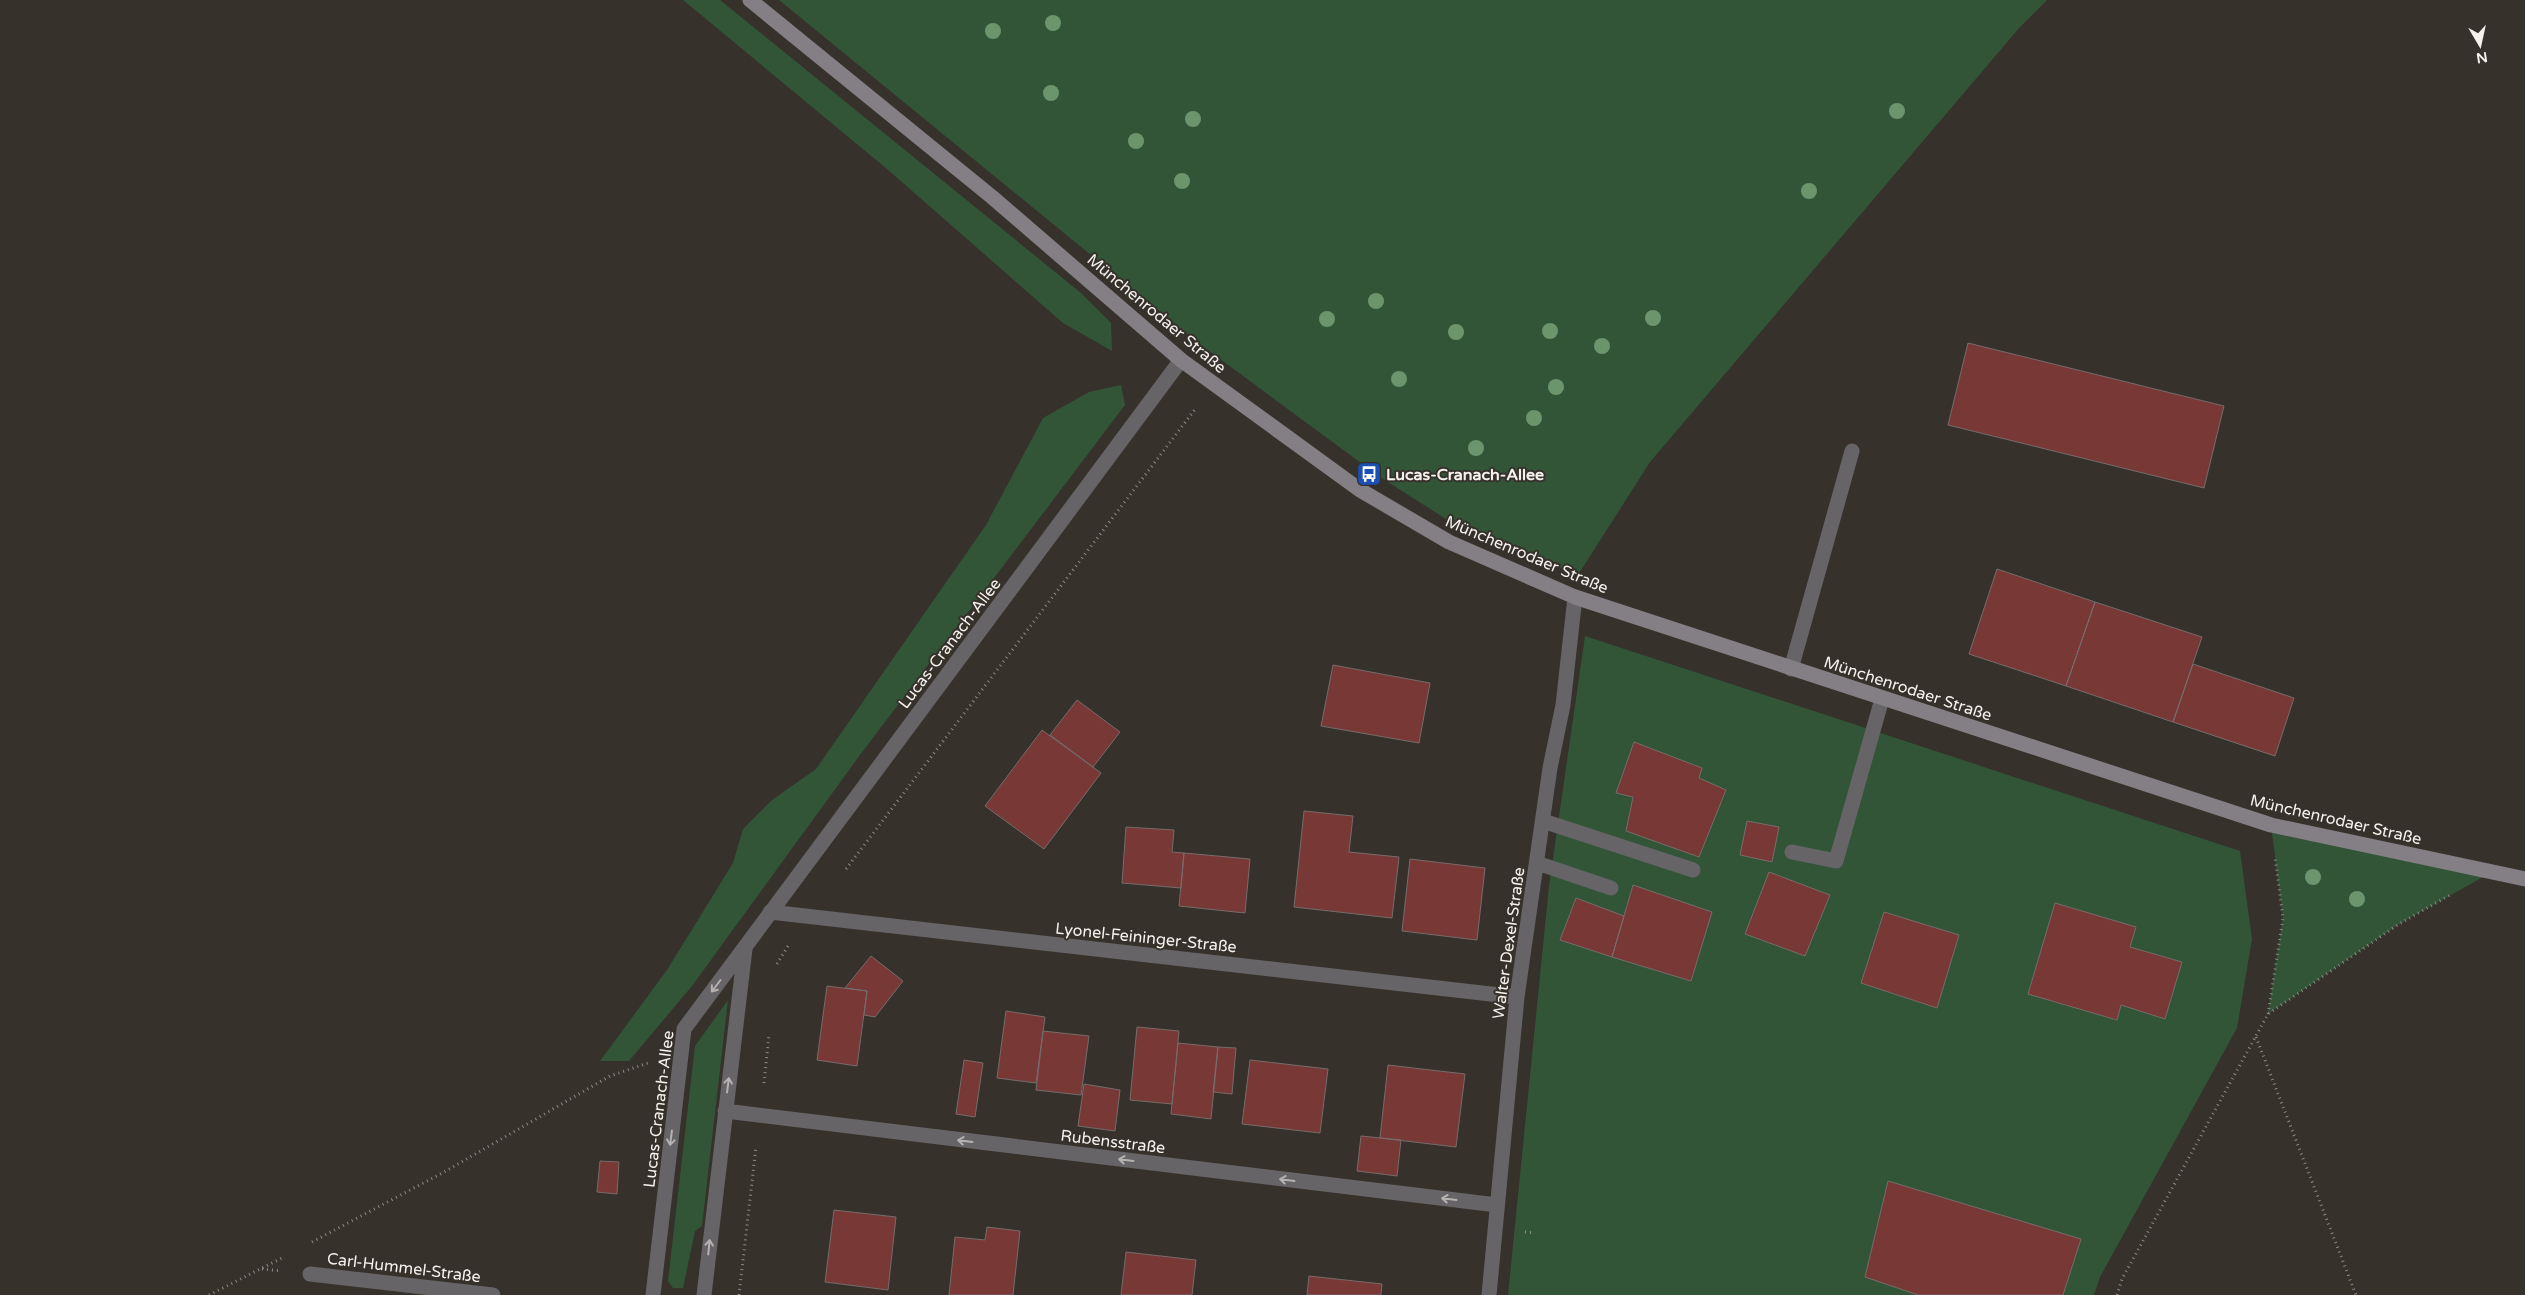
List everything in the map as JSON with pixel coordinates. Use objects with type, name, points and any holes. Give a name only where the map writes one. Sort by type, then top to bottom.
[{"type":"street","name":"Münchenrodaer Straße","points":[[750,0],[992,197],[1181,360],[1360,490],[1449,542],[1575,597],[2271,825],[2525,879]]},
{"type":"street","name":"Lucas-Cranach-Allee","points":[[653,1295],[684,1029],[1181,360]]},
{"type":"street","points":[[1791,669],[1852,451]]},
{"type":"street","name":"Walter-Dexel-Straße","points":[[1489,1295],[1517,997],[1543,821],[1563,706],[1575,597]]},
{"type":"street","points":[[1792,852],[1836,861],[1882,699]]},
{"type":"street","points":[[1543,821],[1693,870]]},
{"type":"street","points":[[1537,863],[1611,888]]},
{"type":"street","name":"Lyonel-Feininger-Straße","points":[[770,912],[1517,997]]},
{"type":"street","name":"Lucas-Cranach-Allee","points":[[704,1295],[745,947]]},
{"type":"street","name":"Rubensstraße","points":[[725,1111],[1497,1205]]},
{"type":"street","name":"Carl-Hummel-Straße","points":[[310,1274],[493,1295]]},
{"type":"path","points":[[844,870],[1214,384]]},
{"type":"path","points":[[2116,1295],[2122,1279],[2268,1014],[2283,918],[2271,825]]},
{"type":"path","points":[[2268,1014],[2399,924],[2492,872]]},
{"type":"path","points":[[776,971],[778,962],[809,917]]},
{"type":"path","points":[[306,1246],[446,1171],[610,1076],[651,1062],[684,1029]]},
{"type":"path","points":[[739,1295],[770,1029]]},
{"type":"path","points":[[2255,1036],[2356,1295]]},
{"type":"path","points":[[209,1295],[288,1255]]},
{"type":"green space","points":[[683,0],[720,0],[1081,293],[1111,323],[1112,351],[1063,323],[887,169]]},
{"type":"green space","points":[[779,0],[2047,0],[2020,27],[1650,462],[1578,575],[1457,526],[1380,477],[1201,345]]},
{"type":"green space","points":[[1121,385],[1125,405],[860,755],[692,986],[629,1061],[600,1061],[667,970],[733,863],[743,829],[772,800],[816,769],[986,525],[1043,418],[1089,392]]},
{"type":"green space","points":[[1585,636],[2240,851],[2252,939],[2237,1028],[2100,1277],[2094,1295],[1508,1295],[1549,886]]},
{"type":"green space","points":[[2271,825],[2492,872],[2399,924],[2268,1014],[2283,918]]},
{"type":"green space","points":[[728,1000],[702,1226],[695,1231],[683,1288],[673,1288],[668,1281],[695,1046]]},
{"type":"building","points":[[1968,343],[2224,406],[2204,488],[1948,425]]},
{"type":"building","points":[[1997,569],[2095,602],[2066,686],[1969,654]]},
{"type":"building","points":[[2095,602],[2202,637],[2173,722],[2066,686]]},
{"type":"building","points":[[2193,664],[2294,698],[2275,756],[2173,722]]},
{"type":"building","points":[[1333,665],[1430,683],[1419,743],[1321,726]]},
{"type":"building","points":[[1077,700],[1120,732],[1093,767],[1050,735]]},
{"type":"building","points":[[1042,730],[1101,773],[1044,849],[985,806]]},
{"type":"building","points":[[1634,742],[1702,768],[1699,778],[1726,790],[1699,857],[1626,831],[1633,797],[1616,793]]},
{"type":"building","points":[[1304,811],[1353,816],[1349,852],[1399,857],[1392,918],[1294,907]]},
{"type":"building","points":[[1747,821],[1779,827],[1772,862],[1740,855]]},
{"type":"building","points":[[1126,827],[1174,830],[1172,852],[1184,853],[1181,888],[1122,883]]},
{"type":"building","points":[[1184,853],[1250,859],[1245,913],[1179,906]]},
{"type":"building","points":[[1410,859],[1485,868],[1477,940],[1402,931]]},
{"type":"building","points":[[1769,872],[1830,895],[1805,956],[1745,934]]},
{"type":"building","points":[[1633,885],[1712,912],[1691,981],[1612,957]]},
{"type":"building","points":[[1576,898],[1624,916],[1612,957],[1560,940]]},
{"type":"building","points":[[2055,903],[2136,927],[2130,947],[2182,962],[2165,1019],[2121,1005],[2117,1020],[2028,994]]},
{"type":"building","points":[[1884,912],[1959,935],[1937,1008],[1861,983]]},
{"type":"building","points":[[871,956],[903,981],[875,1017],[864,1015],[867,991],[845,988]]},
{"type":"building","points":[[827,986],[867,991],[857,1066],[817,1060]]},
{"type":"building","points":[[1006,1011],[1045,1017],[1036,1083],[997,1078]]},
{"type":"building","points":[[1137,1027],[1179,1031],[1172,1104],[1130,1100]]},
{"type":"building","points":[[1043,1031],[1089,1036],[1081,1095],[1036,1090]]},
{"type":"building","points":[[1178,1043],[1218,1047],[1211,1119],[1171,1114]]},
{"type":"building","points":[[1218,1047],[1236,1048],[1232,1094],[1213,1092]]},
{"type":"building","points":[[964,1060],[983,1063],[975,1117],[956,1114]]},
{"type":"building","points":[[1250,1060],[1328,1069],[1320,1133],[1242,1124]]},
{"type":"building","points":[[1388,1065],[1465,1074],[1456,1147],[1380,1138]]},
{"type":"building","points":[[1084,1084],[1120,1090],[1115,1131],[1078,1126]]},
{"type":"building","points":[[1361,1136],[1401,1140],[1397,1176],[1357,1171]]},
{"type":"building","points":[[600,1161],[619,1162],[617,1194],[597,1192]]},
{"type":"building","points":[[1888,1181],[2081,1239],[2063,1295],[1918,1295],[1865,1277]]},
{"type":"building","points":[[834,1210],[896,1217],[888,1290],[825,1282]]},
{"type":"building","points":[[987,1227],[1020,1231],[1013,1295],[949,1295],[955,1237],[985,1240]]},
{"type":"building","points":[[1126,1252],[1196,1260],[1192,1295],[1121,1295]]},
{"type":"building","points":[[1309,1276],[1382,1284],[1381,1295],[1307,1295]]},
{"type":"place","name":"Lucas-Cranach-Allee","points":[[1369,474]]}]
